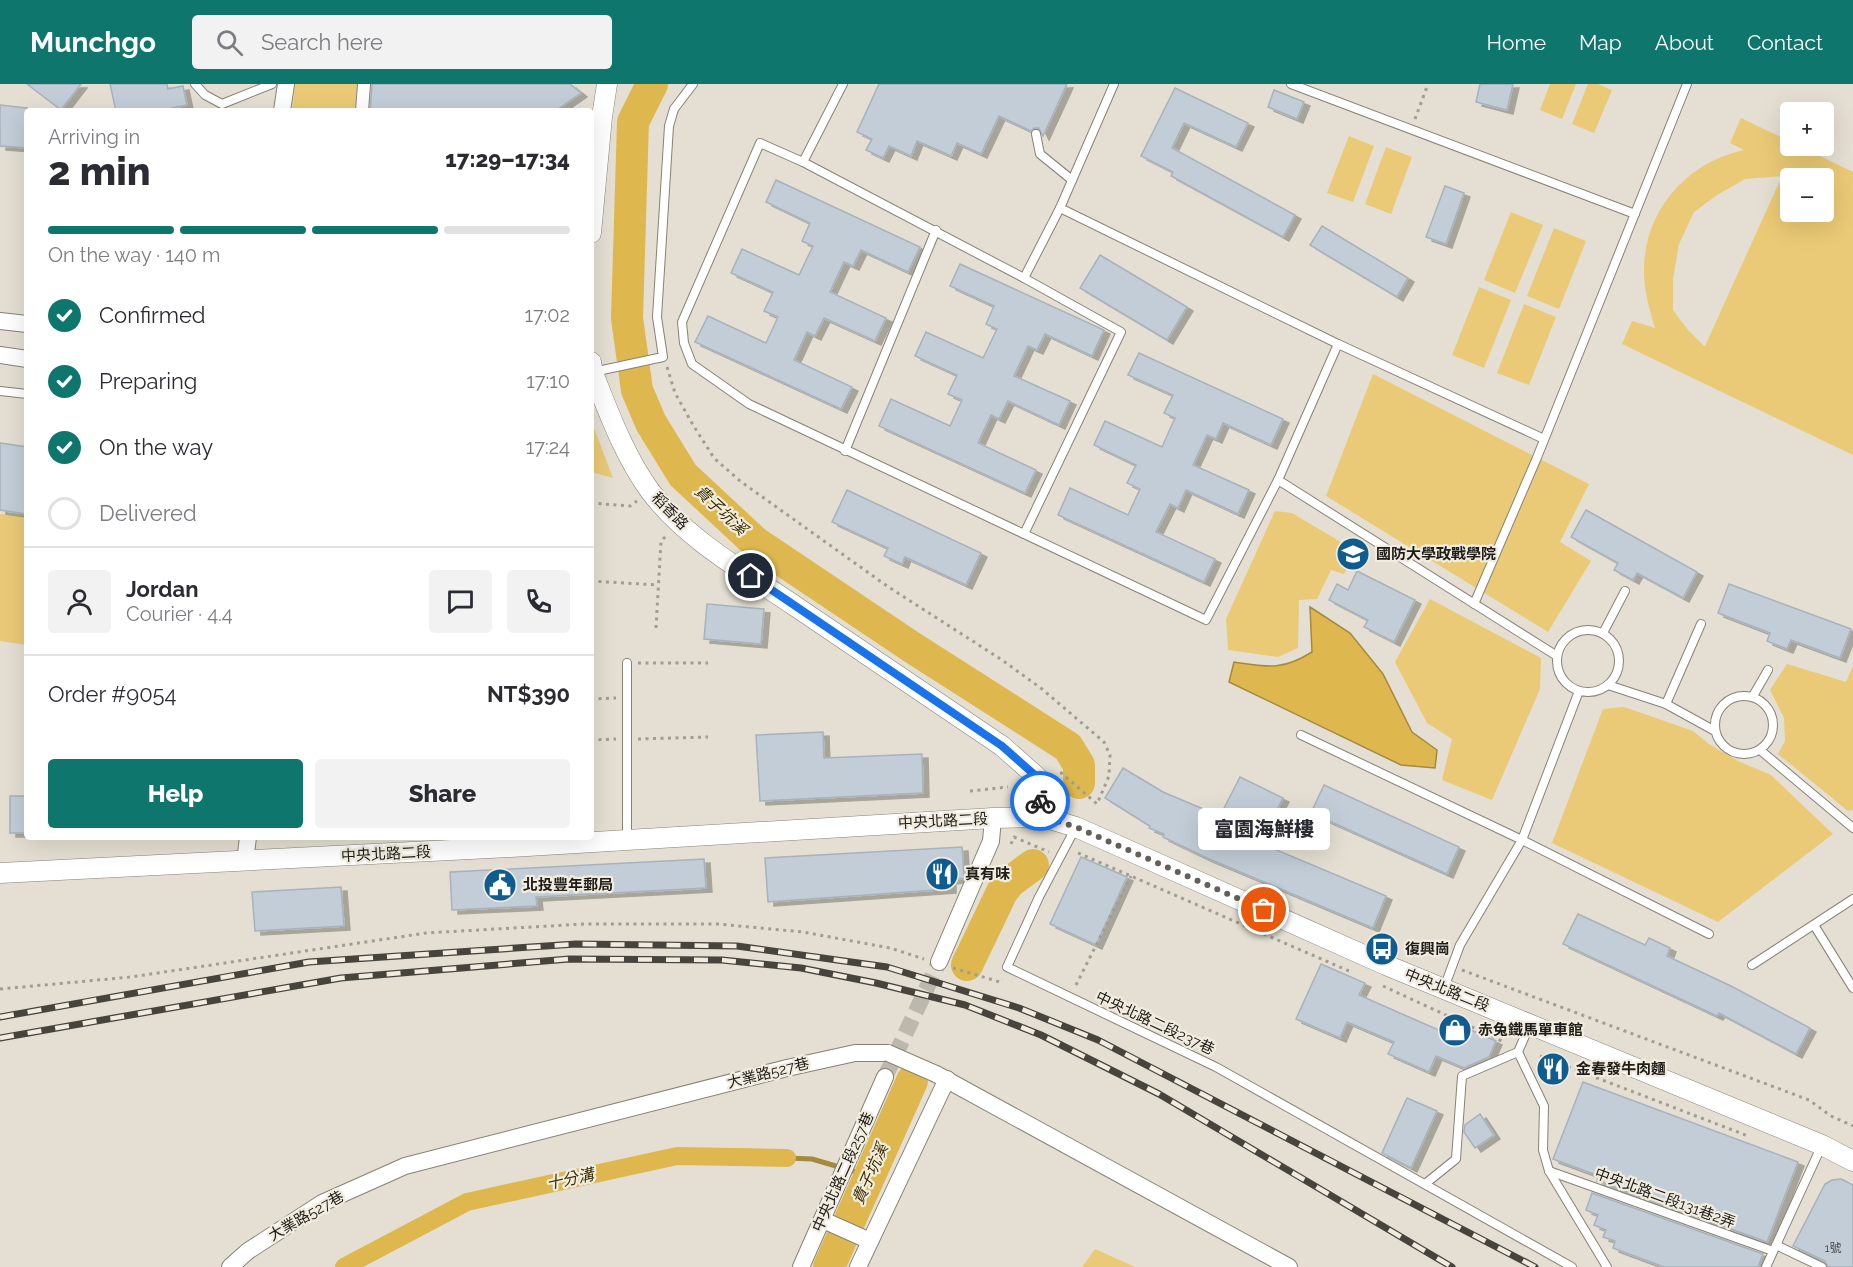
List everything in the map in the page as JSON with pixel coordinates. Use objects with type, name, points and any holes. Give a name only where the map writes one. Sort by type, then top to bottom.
[{"type":"street","points":[[282,108],[286,84]]},
{"type":"street","points":[[362,108],[364,84]]},
{"type":"street","points":[[594,172],[607,84]]},
{"type":"street","points":[[0,321],[24,324]]},
{"type":"street","points":[[0,355],[24,359]]},
{"type":"street","name":"稻香路","points":[[594,373],[615,430],[651,492],[678,524],[731,563],[1002,746],[1037,777],[1043,817]]},
{"type":"street","name":"中央北路二段","points":[[0,873],[245,862],[993,818],[1043,817],[1076,827],[1386,965],[1822,1145],[1853,1161]]},
{"type":"street","points":[[937,962],[991,841],[993,818]]},
{"type":"street","points":[[245,862],[248,840]]},
{"type":"street","name":"大業路527巷","points":[[230,1267],[248,1251],[322,1203],[405,1166],[787,1068],[855,1053],[888,1053],[942,1077],[1289,1267]]},
{"type":"street","name":"中央北路二段257巷","points":[[801,1267],[885,1077]]},
{"type":"street","points":[[858,1267],[942,1077]]},
{"type":"street","points":[[823,1220],[870,1241]]},
{"type":"lane","points":[[195,84],[205,95],[222,104],[272,84]]},
{"type":"lane","points":[[594,368],[619,367],[663,357],[657,317],[669,126],[674,109],[693,84]]},
{"type":"lane","points":[[802,162],[843,84]]},
{"type":"lane","points":[[1024,278],[1060,208],[1114,84]]},
{"type":"lane","points":[[1291,84],[1635,214]]},
{"type":"lane","points":[[1474,604],[1544,439],[1687,84]]},
{"type":"lane","points":[[1036,134],[1040,154],[1072,180]]},
{"type":"lane","points":[[1024,534],[1121,332],[936,230],[760,143],[682,321],[684,343],[692,364],[749,404],[845,451],[1206,620],[1278,480],[1338,344]]},
{"type":"lane","points":[[1060,208],[1338,344],[1544,439]]},
{"type":"lane","points":[[845,451],[936,230]]},
{"type":"lane","points":[[0,392],[24,394]]},
{"type":"lane","points":[[1278,480],[1557,656]]},
{"type":"lane","points":[[1603,633],[1625,591]]},
{"type":"lane","points":[[1666,704],[1701,624]]},
{"type":"lane","points":[[1589,629],[1603,633],[1614,644],[1619,658],[1617,672],[1608,684],[1594,691],[1579,691],[1566,683],[1558,671],[1557,656],[1562,642],[1574,632],[1589,629]]},
{"type":"lane","points":[[627,663],[627,839]]},
{"type":"lane","points":[[1753,696],[1768,670]]},
{"type":"lane","points":[[1608,684],[1666,704],[1715,731]]},
{"type":"lane","points":[[1444,989],[1460,945],[1522,840],[1579,691]]},
{"type":"lane","points":[[1741,695],[1753,696],[1770,710],[1774,721],[1773,732],[1768,742],[1760,750],[1747,754],[1733,752],[1721,744],[1715,731],[1715,718],[1720,707],[1729,699],[1741,695]]},
{"type":"lane","points":[[1301,735],[1522,840],[1709,934]]},
{"type":"lane","points":[[1760,750],[1853,828]]},
{"type":"lane","points":[[1007,968],[1076,827]]},
{"type":"lane","points":[[1752,965],[1853,899]]},
{"type":"lane","points":[[1814,925],[1853,988]]},
{"type":"lane","name":"中央北路二段237巷","points":[[1007,968],[1216,1067],[1572,1267]]},
{"type":"lane","points":[[1425,1184],[1456,1160],[1462,1076],[1518,1052],[1530,1024]]},
{"type":"lane","points":[[1518,1052],[1544,1106],[1543,1149],[1549,1171],[1607,1267]]},
{"type":"lane","points":[[1766,1267],[1822,1145]]},
{"type":"lane","name":"中央北路二段131巷2弄","points":[[1549,1171],[1774,1248],[1822,1267]]},
{"type":"path","points":[[1411,129],[1428,84]]},
{"type":"path","points":[[663,357],[675,393],[693,425],[714,458],[740,481],[887,586],[1002,660],[1042,689],[1104,742],[1110,755],[1109,776],[1097,804],[1059,771]]},
{"type":"path","points":[[594,503],[630,506],[651,492]]},
{"type":"path","points":[[656,628],[661,541],[678,524]]},
{"type":"path","points":[[594,581],[658,585]]},
{"type":"path","points":[[627,663],[708,663]]},
{"type":"path","points":[[594,699],[627,698]]},
{"type":"path","points":[[594,740],[708,737]]},
{"type":"path","points":[[970,791],[1008,787]]},
{"type":"path","points":[[1011,844],[1014,837],[1060,858],[1077,852],[1354,973]]},
{"type":"path","points":[[1070,998],[1131,875]]},
{"type":"path","points":[[0,989],[131,977],[426,933],[584,924],[718,924],[802,932],[890,948],[1000,982],[1007,968]]},
{"type":"path","points":[[1453,967],[1809,1100],[1831,1116],[1853,1126]]},
{"type":"path","points":[[1376,982],[1504,1042]]},
{"type":"path","points":[[1540,1056],[1755,1139]]},
{"type":"shaded area","points":[[295,84],[357,84],[355,108],[292,108]]},
{"type":"shaded area","points":[[1550,84],[1576,84],[1562,119],[1540,110]]},
{"type":"shaded area","points":[[1588,84],[1598,84],[1612,90],[1594,133],[1572,124]]},
{"type":"shaded area","points":[[1741,118],[1780,137],[1780,156],[1820,156],[1853,172],[1853,455],[1622,344],[1632,321],[1655,328],[1646,294],[1644,273],[1651,230],[1660,211],[1686,179],[1703,166],[1744,150],[1730,143]],"holes":[[[1780,168],[1834,168],[1834,222],[1780,222],[1780,180],[1705,346],[1688,330],[1673,310],[1673,279],[1679,244],[1694,212],[1745,179],[1780,176]]]},
{"type":"shaded area","points":[[1349,136],[1374,146],[1353,202],[1327,193]]},
{"type":"shaded area","points":[[1386,147],[1412,157],[1391,214],[1365,204]]},
{"type":"shaded area","points":[[1511,212],[1543,225],[1515,293],[1484,280]]},
{"type":"shaded area","points":[[1554,228],[1586,241],[1559,309],[1527,296]]},
{"type":"shaded area","points":[[1479,287],[1511,300],[1484,368],[1452,355]]},
{"type":"shaded area","points":[[1524,304],[1556,317],[1529,385],[1497,373]]},
{"type":"shaded area","points":[[1373,374],[1589,484],[1560,542],[1591,561],[1548,632],[1326,496]]},
{"type":"shaded area","points":[[594,428],[613,478],[594,473]]},
{"type":"shaded area","points":[[1275,511],[1292,513],[1356,551],[1344,574],[1331,570],[1317,599],[1299,600],[1298,648],[1278,657],[1228,650],[1226,619]]},
{"type":"shaded area","points":[[0,514],[24,517],[24,645],[0,641]]},
{"type":"shaded area","points":[[1430,599],[1541,658],[1540,689],[1492,800],[1442,780],[1452,739],[1427,723],[1395,662]]},
{"type":"shaded area","points":[[1310,607],[1350,633],[1383,674],[1412,732],[1437,750],[1435,768],[1401,765],[1229,682],[1234,662],[1283,665],[1312,652]]},
{"type":"shaded area","points":[[1787,664],[1846,682],[1853,666],[1853,810],[1848,811],[1778,754],[1785,741],[1784,718],[1770,690]]},
{"type":"shaded area","points":[[1624,707],[1693,731],[1709,744],[1738,761],[1771,775],[1833,834],[1718,922],[1552,843],[1603,709]]},
{"type":"shaded area","points":[[1095,1249],[1135,1267],[1082,1267]]},
{"type":"building","points":[[27,84],[81,84],[63,108],[58,108]]},
{"type":"building","points":[[110,84],[167,84],[168,89],[183,86],[187,105],[172,108],[115,108]]},
{"type":"building","points":[[372,84],[570,84],[581,93],[559,108],[370,108]]},
{"type":"building","points":[[879,84],[1067,84],[1043,136],[1039,128],[1031,131],[999,116],[981,154],[957,143],[951,156],[917,141],[911,156],[889,146],[883,158],[866,150],[872,139],[857,132]]},
{"type":"building","points":[[1480,84],[1513,84],[1507,110],[1476,102]]},
{"type":"building","points":[[1175,88],[1248,123],[1236,147],[1184,123],[1172,148],[1295,215],[1283,237],[1171,176],[1173,172],[1141,156]]},
{"type":"building","points":[[1274,90],[1304,102],[1297,119],[1268,107]]},
{"type":"building","points":[[0,105],[27,108],[24,108],[24,148],[0,146]]},
{"type":"building","points":[[776,180],[920,247],[908,272],[861,250],[853,266],[844,262],[830,292],[886,318],[875,341],[824,318],[815,336],[807,332],[794,360],[852,387],[841,409],[695,342],[708,316],[766,343],[778,317],[764,311],[773,292],[731,273],[742,249],[799,275],[813,246],[802,241],[810,223],[766,202]]},
{"type":"building","points":[[1445,186],[1464,193],[1446,244],[1426,237]]},
{"type":"building","points":[[1322,226],[1408,278],[1397,297],[1310,245]]},
{"type":"building","points":[[1100,255],[1187,307],[1167,340],[1080,288]]},
{"type":"building","points":[[960,264],[1104,330],[1092,356],[1045,334],[1037,350],[1028,346],[1014,376],[1070,401],[1059,425],[1008,401],[999,419],[991,415],[978,443],[1036,470],[1025,493],[879,426],[891,399],[950,426],[962,400],[948,394],[957,375],[915,356],[926,332],[983,358],[997,329],[986,324],[994,306],[950,286]]},
{"type":"building","points":[[1139,353],[1283,419],[1271,445],[1223,423],[1216,439],[1207,435],[1193,465],[1249,490],[1238,514],[1186,490],[1178,508],[1170,504],[1156,532],[1215,559],[1204,582],[1058,515],[1070,488],[1128,515],[1140,489],[1127,483],[1136,465],[1094,445],[1105,421],[1162,447],[1175,418],[1164,413],[1173,395],[1128,375]]},
{"type":"building","points":[[0,443],[24,447],[24,514],[0,510]]},
{"type":"building","points":[[847,490],[981,553],[966,585],[905,557],[902,564],[884,556],[888,548],[832,522]]},
{"type":"building","points":[[1586,510],[1697,572],[1683,598],[1637,573],[1633,580],[1614,570],[1618,563],[1571,537]]},
{"type":"building","points":[[1357,571],[1415,600],[1394,642],[1364,627],[1368,620],[1329,600],[1337,584],[1348,590]]},
{"type":"building","points":[[1729,584],[1851,629],[1840,658],[1791,640],[1787,649],[1767,641],[1770,633],[1718,613]]},
{"type":"building","points":[[707,604],[764,609],[761,644],[704,639]]},
{"type":"building","points":[[823,732],[824,758],[922,754],[923,793],[760,801],[756,735]]},
{"type":"building","points":[[1123,768],[1163,792],[1220,816],[1240,777],[1283,798],[1260,843],[1386,896],[1373,928],[1163,837],[1164,834],[1149,828],[1150,826],[1105,798]]},
{"type":"building","points":[[1324,785],[1459,847],[1447,874],[1311,813]]},
{"type":"building","points":[[10,796],[24,796],[24,833],[10,833]]},
{"type":"building","points":[[962,847],[964,878],[950,880],[950,889],[768,902],[765,858]]},
{"type":"building","points":[[1081,857],[1127,877],[1096,945],[1050,924]]},
{"type":"building","points":[[704,859],[706,888],[536,897],[537,906],[452,910],[450,872]]},
{"type":"building","points":[[341,887],[344,926],[255,931],[252,892]]},
{"type":"building","points":[[1578,914],[1645,945],[1649,938],[1670,948],[1667,956],[1731,986],[1810,1028],[1796,1054],[1719,1013],[1717,1016],[1563,944]]},
{"type":"building","points":[[1321,964],[1365,983],[1359,995],[1402,1014],[1450,1035],[1455,1023],[1496,1041],[1489,1057],[1464,1068],[1436,1056],[1429,1072],[1388,1054],[1394,1042],[1347,1022],[1340,1038],[1296,1019]]},
{"type":"building","points":[[1583,1082],[1798,1162],[1767,1242],[1597,1181],[1599,1176],[1553,1159]]},
{"type":"building","points":[[1407,1098],[1437,1111],[1411,1168],[1382,1153]]},
{"type":"building","points":[[1480,1114],[1494,1135],[1475,1148],[1464,1132],[1465,1125]]},
{"type":"building","points":[[1841,1179],[1853,1185],[1853,1267],[1828,1267],[1825,1261],[1793,1246],[1825,1184]]},
{"type":"building","points":[[1592,1193],[1763,1254],[1758,1267],[1664,1267],[1613,1248],[1615,1241],[1603,1237],[1606,1230],[1594,1225],[1598,1215],[1586,1210]]},
{"type":"waterway","name":"貴子坑溪","points":[[652,84],[633,122],[627,318],[637,390],[651,423],[683,475],[755,542],[913,648],[1068,747],[1079,765],[1079,783]]},
{"type":"waterway","points":[[619,317],[627,314]]},
{"type":"waterway","name":"貴子坑溪","points":[[967,965],[1002,892],[1010,882],[1033,865]]},
{"type":"waterway","name":"貴子坑溪","points":[[829,1267],[912,1081]]},
{"type":"waterway","name":"十分溝","points":[[344,1267],[467,1202],[677,1156],[787,1158]]},
{"type":"waterway","points":[[787,1158],[812,1159],[870,1176]]},
{"type":"tunnel","points":[[885,1077],[939,962]]},
{"type":"railway","points":[[0,1017],[309,962],[576,944],[737,946],[887,967],[1019,1008],[1098,1040],[1535,1267]]},
{"type":"railway","points":[[0,1038],[341,978],[569,959],[722,960],[801,968],[876,983],[965,1005],[1041,1035],[1159,1094],[1452,1267]]},
{"type":"way so far","points":[[1040,801],[1043,817],[1076,827],[1264,910]]},
{"type":"place","name":"國防大學政戰學院","points":[[1353,554]]},
{"type":"place","name":"真有味","points":[[942,874]]},
{"type":"place","name":"北投豐年郵局","points":[[500,885]]},
{"type":"place","name":"富園海鮮樓","points":[[1264,910]]},
{"type":"place","name":"復興崗","points":[[1382,949]]},
{"type":"place","name":"赤兔鐵馬單車館","points":[[1455,1030]]},
{"type":"place","name":"金春發牛肉麵","points":[[1553,1069]]},
{"type":"route","points":[[751,576],[1002,746],[1037,777],[1040,801]]}]
